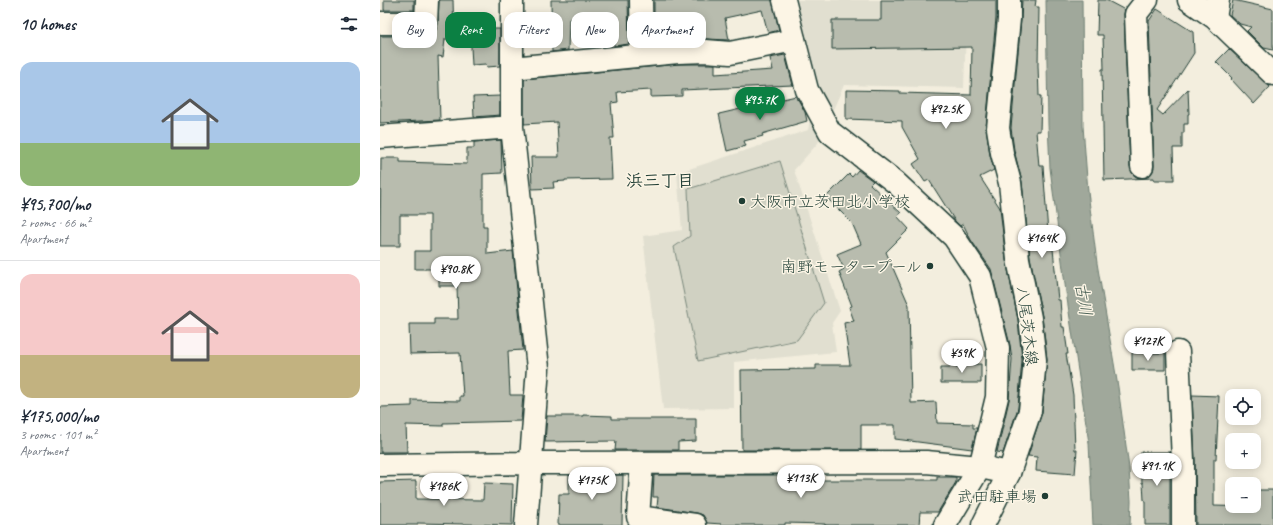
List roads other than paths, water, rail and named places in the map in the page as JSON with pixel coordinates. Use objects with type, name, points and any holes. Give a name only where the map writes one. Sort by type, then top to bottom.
[{"type":"street","points":[[380,23],[426,23],[427,0]]},
{"type":"street","points":[[512,0],[512,127],[538,368],[526,525]]},
{"type":"street","points":[[641,0],[642,56]]},
{"type":"street","points":[[784,0],[807,90],[830,132],[895,182],[954,237],[980,276],[998,348],[997,397],[980,468],[945,525]]},
{"type":"street","name":"八尾茨木線","points":[[984,525],[1009,473],[1030,411],[1035,360],[1030,318],[1018,259],[1010,183],[1002,153],[998,128],[1009,19],[1009,0]]},
{"type":"street","points":[[1142,166],[1136,14],[1147,0]]},
{"type":"street","points":[[1190,0],[1217,9],[1273,74]]},
{"type":"street","points":[[512,68],[706,51],[730,53],[794,40]]},
{"type":"street","points":[[380,137],[512,127]]},
{"type":"street","points":[[1178,352],[1183,461],[1183,525]]},
{"type":"street","points":[[380,465],[926,462],[1009,473]]},
{"type":"street","points":[[642,463],[638,517],[695,525]]},
{"type":"water","name":"古川","points":[[1046,0],[1082,0],[1083,126],[1088,192],[1097,263],[1118,387],[1129,468],[1131,501],[1130,525],[1093,525],[1089,443],[1066,292],[1050,168]]},
{"type":"place","name":"大阪市立茨田北小学校","points":[[742,201]]},
{"type":"place","name":"南野モータープール","points":[[930,266]]},
{"type":"place","name":"武田駐車場","points":[[1045,496]]},
{"type":"district","name":"浜三丁目","points":[[660,180]]}]
